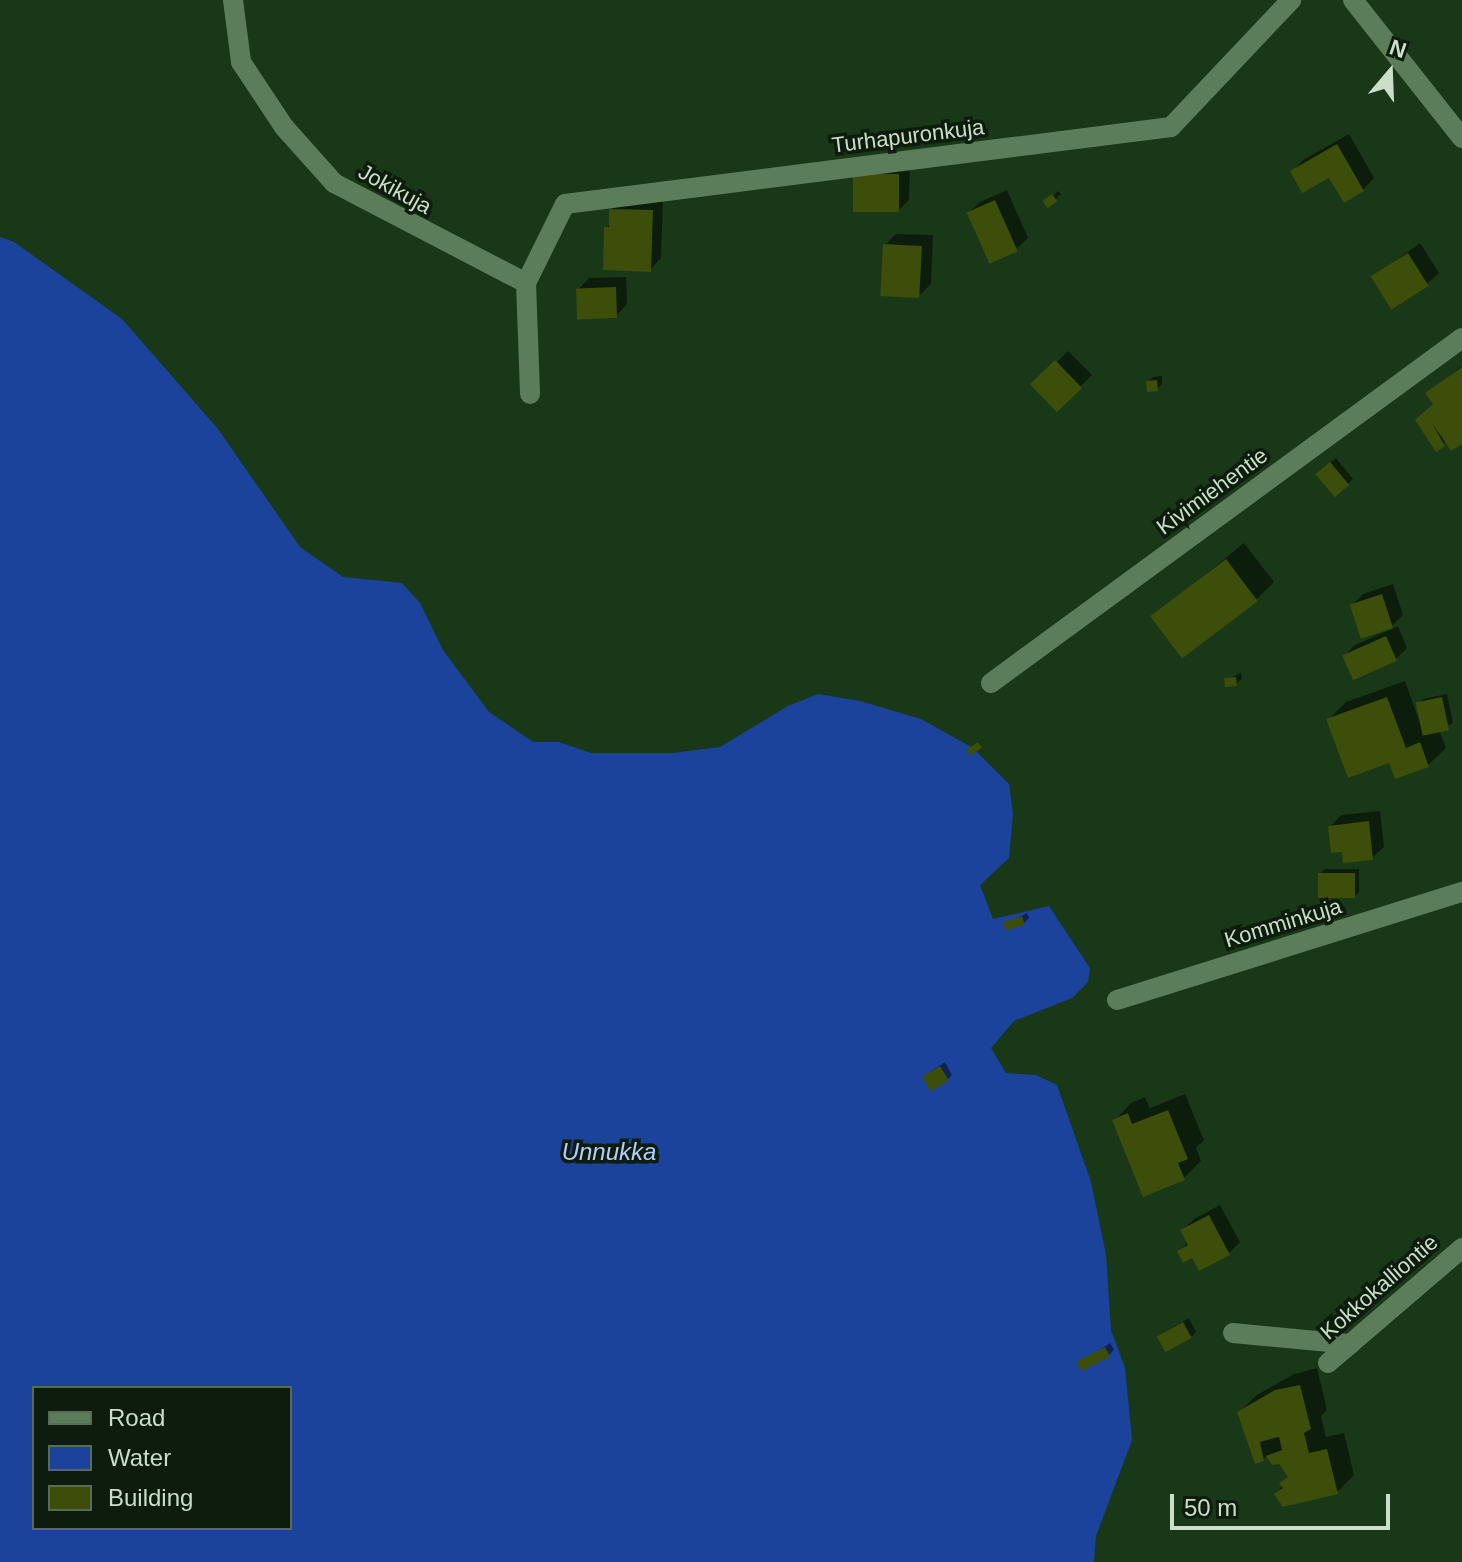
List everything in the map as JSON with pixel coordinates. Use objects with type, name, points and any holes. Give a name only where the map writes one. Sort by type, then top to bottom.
[{"type":"street","name":"Jokikuja","points":[[233,0],[241,62],[284,127],[334,183],[396,218],[526,283]]},
{"type":"street","name":"Turhapuronkuja","points":[[526,283],[565,204],[1171,127],[1291,0]]},
{"type":"street","points":[[1353,0],[1462,138]]},
{"type":"street","points":[[526,283],[530,394]]},
{"type":"street","name":"Kivimiehentie","points":[[991,683],[1462,338]]},
{"type":"street","name":"Komminkuja","points":[[1117,1000],[1462,892]]},
{"type":"street","name":"Kokkokalliontie","points":[[1328,1363],[1462,1248]]},
{"type":"street","points":[[1233,1333],[1350,1344]]},
{"type":"water","name":"Unnukka","points":[[0,237],[14,242],[122,319],[218,429],[300,547],[343,577],[402,583],[420,603],[443,650],[489,712],[533,742],[559,742],[591,753],[673,753],[720,747],[788,706],[818,694],[860,701],[921,719],[973,748],[1009,784],[1013,814],[1009,858],[980,885],[993,919],[1049,906],[1090,968],[1088,982],[1072,998],[1014,1021],[991,1048],[1006,1073],[1036,1075],[1057,1085],[1091,1182],[1106,1255],[1111,1330],[1125,1368],[1132,1440],[1096,1536],[1094,1562],[0,1562]]},
{"type":"building","points":[[1337,144],[1364,191],[1344,203],[1329,178],[1302,193],[1290,171]]},
{"type":"building","points":[[853,174],[899,174],[899,212],[853,212]]},
{"type":"building","points":[[1052,194],[1057,201],[1048,208],[1042,201]]},
{"type":"building","points":[[995,200],[1018,251],[989,264],[967,213]]},
{"type":"building","points":[[609,209],[653,210],[651,272],[603,270],[604,227],[609,227]]},
{"type":"building","points":[[883,244],[922,246],[919,298],[880,296]]},
{"type":"building","points":[[1408,253],[1429,286],[1391,309],[1371,276]]},
{"type":"building","points":[[616,287],[617,318],[577,319],[576,288]]},
{"type":"building","points":[[1055,360],[1082,388],[1057,412],[1030,384]]},
{"type":"building","points":[[1462,367],[1462,444],[1451,451],[1432,423],[1445,446],[1436,452],[1415,420],[1433,404],[1425,393]]},
{"type":"building","points":[[1157,380],[1158,391],[1147,392],[1146,381]]},
{"type":"building","points":[[1330,462],[1349,485],[1335,497],[1315,474]]},
{"type":"building","points":[[1226,559],[1258,601],[1182,659],[1150,616]]},
{"type":"building","points":[[1382,594],[1393,628],[1361,639],[1350,605]]},
{"type":"building","points":[[1386,636],[1397,661],[1353,680],[1342,656]]},
{"type":"building","points":[[1236,677],[1237,686],[1225,687],[1224,678]]},
{"type":"building","points":[[1387,697],[1406,748],[1420,742],[1429,767],[1395,779],[1389,763],[1348,778],[1326,719]]},
{"type":"building","points":[[1442,697],[1449,730],[1423,736],[1416,703]]},
{"type":"building","points":[[978,742],[982,748],[970,756],[966,750]]},
{"type":"building","points":[[1369,821],[1373,860],[1343,863],[1342,852],[1331,853],[1328,826]]},
{"type":"building","points":[[1318,873],[1355,873],[1355,898],[1318,898]]},
{"type":"building","points":[[1022,916],[1025,925],[1006,931],[1003,922]]},
{"type":"building","points":[[940,1066],[949,1081],[931,1091],[922,1077]]},
{"type":"building","points":[[1168,1110],[1188,1159],[1178,1163],[1185,1180],[1143,1197],[1112,1120],[1128,1113],[1132,1124]]},
{"type":"building","points":[[1209,1215],[1230,1255],[1199,1271],[1192,1258],[1183,1263],[1177,1251],[1188,1245],[1180,1230]]},
{"type":"building","points":[[1183,1322],[1192,1338],[1165,1352],[1157,1337]]},
{"type":"building","points":[[1105,1347],[1110,1357],[1081,1371],[1076,1362]]},
{"type":"building","points":[[1300,1385],[1311,1429],[1304,1433],[1309,1453],[1327,1449],[1338,1494],[1283,1507],[1274,1494],[1283,1488],[1279,1483],[1288,1477],[1279,1464],[1272,1465],[1266,1456],[1282,1450],[1279,1437],[1260,1442],[1264,1461],[1255,1464],[1237,1412],[1275,1390]]}]
